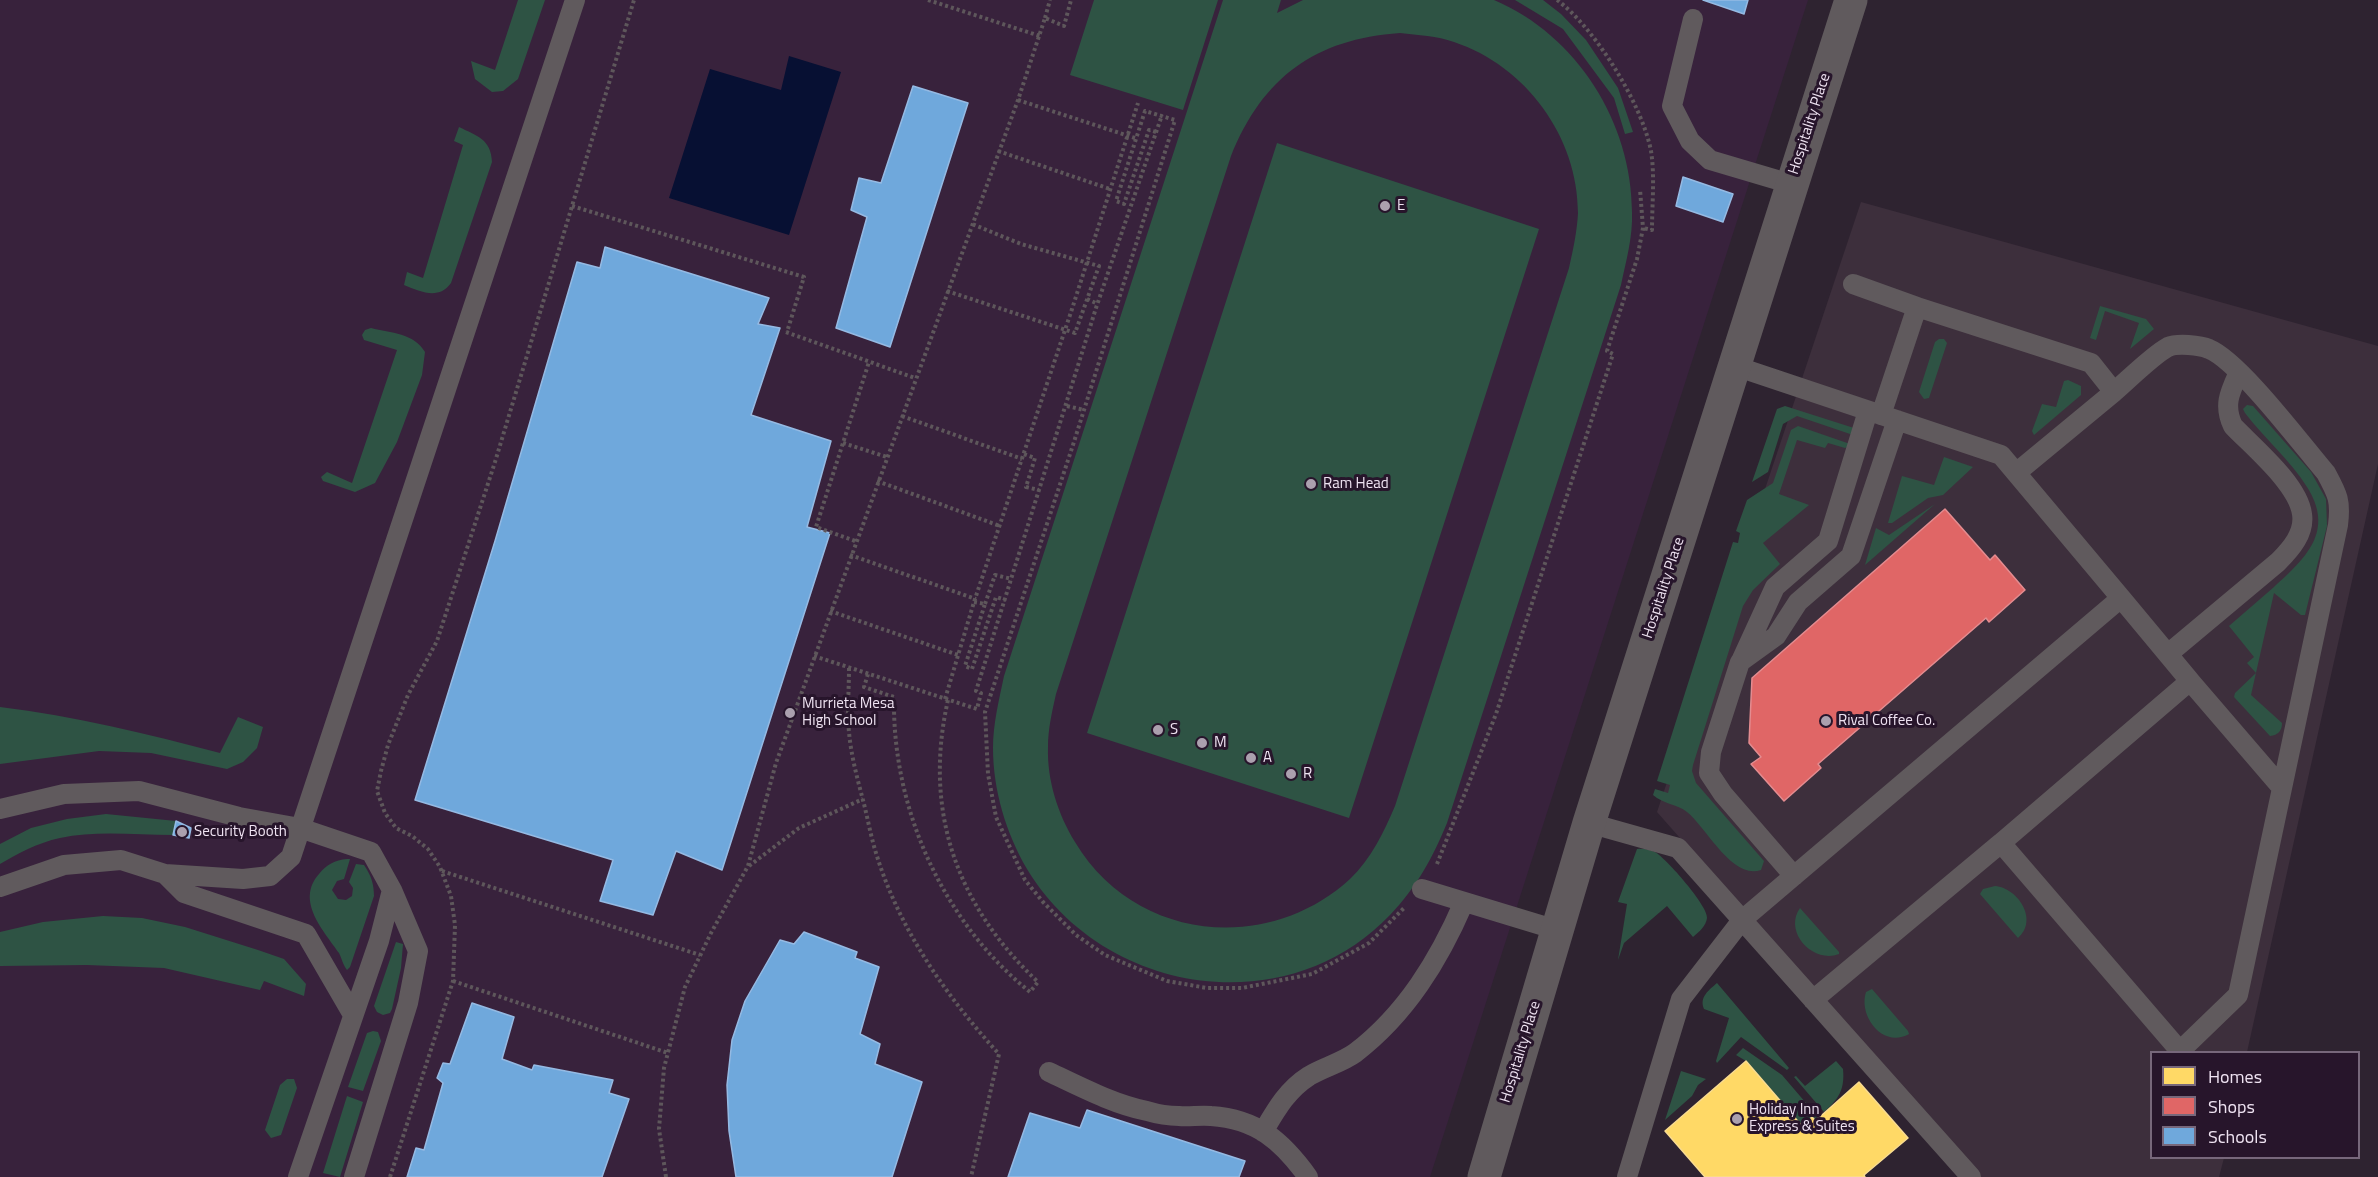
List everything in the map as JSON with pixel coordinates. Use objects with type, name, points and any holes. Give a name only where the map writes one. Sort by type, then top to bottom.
[{"type":"street","name":"Hospitality Place","points":[[1484,1177],[1589,823],[1851,0]]},
{"type":"lane","points":[[0,887],[64,866],[121,860],[165,874],[243,879],[270,876],[291,857],[575,0]]},
{"type":"lane","points":[[1693,19],[1672,106],[1690,141],[1710,160],[1791,184]]},
{"type":"lane","points":[[1853,284],[2091,363],[2114,392]]},
{"type":"lane","points":[[1794,876],[1723,794],[1709,773],[1711,752],[1740,662],[1776,587],[1828,541],[1882,415],[1917,307]]},
{"type":"lane","points":[[2001,843],[2180,1051],[2238,995],[2340,505],[2326,473],[2239,372],[2209,348],[2187,345],[2169,346],[2016,473]]},
{"type":"lane","points":[[1735,366],[2001,455],[2282,788]]},
{"type":"lane","points":[[2168,654],[2278,562],[2290,550],[2300,534],[2302,514],[2297,498],[2286,482],[2233,426],[2227,414],[2227,400],[2239,372]]},
{"type":"lane","points":[[1740,662],[1776,636],[1798,602],[1851,556],[1882,415]]},
{"type":"lane","points":[[1627,1177],[1681,999],[1742,920],[2121,598]]},
{"type":"lane","points":[[1814,1000],[2190,681]]},
{"type":"lane","points":[[0,809],[64,794],[139,791],[239,817],[300,828],[371,852],[392,890],[418,951],[408,1003],[354,1177]]},
{"type":"lane","points":[[1589,823],[1678,848],[1971,1177]]},
{"type":"lane","points":[[165,874],[184,893],[306,934],[353,1015]]},
{"type":"lane","points":[[1422,889],[1557,930]]},
{"type":"lane","points":[[298,1177],[379,941],[392,890]]},
{"type":"lane","points":[[1263,1132],[1284,1096],[1309,1076],[1352,1055],[1381,1031],[1419,988],[1448,939],[1464,902]]},
{"type":"lane","points":[[1049,1071],[1096,1095],[1145,1111],[1176,1117],[1209,1115],[1232,1118],[1275,1138],[1308,1177]]},
{"type":"path","points":[[390,1177],[453,981],[455,925],[451,897],[442,871],[428,849],[412,836],[396,828],[385,813],[377,791],[381,771],[388,745],[408,695],[437,641],[495,462],[634,0]]},
{"type":"path","points":[[928,0],[1040,36]]},
{"type":"path","points":[[666,1176],[659,1129],[664,1068],[685,987],[748,866],[776,763],[1040,36],[1050,0]]},
{"type":"path","points":[[1045,18],[1064,26],[1071,0]]},
{"type":"path","points":[[1557,0],[1568,8],[1605,52],[1626,87],[1641,119],[1651,151],[1652,230],[1643,228]]},
{"type":"path","points":[[1017,100],[1135,138]]},
{"type":"path","points":[[868,674],[864,687],[894,698],[894,737],[898,768],[929,862],[944,890],[980,942],[1011,977],[1030,992],[1038,982],[1012,956],[983,919],[954,859],[944,819],[938,772],[942,726],[946,699],[958,654],[1138,103]]},
{"type":"path","points":[[1156,132],[1149,130],[1124,204],[1116,201],[1145,111],[1175,120],[1084,410],[985,712],[988,774],[996,817],[1025,880],[1042,902],[1076,935],[1105,955],[1136,970],[1167,981],[1207,988],[1230,988],[1276,982],[1312,974],[1369,943],[1422,889],[1438,864],[1496,714],[1613,354],[1606,351],[1637,259],[1643,228],[1640,189]]},
{"type":"path","points":[[990,696],[976,691],[1098,304],[1162,116]]},
{"type":"path","points":[[998,151],[1110,189]]},
{"type":"path","points":[[572,206],[804,277],[786,332],[915,378]]},
{"type":"path","points":[[947,291],[1075,333],[1099,266],[1021,244],[972,224]]},
{"type":"path","points":[[1087,299],[1098,304]]},
{"type":"path","points":[[855,541],[816,527],[869,362]]},
{"type":"path","points":[[1066,406],[1084,410]]},
{"type":"path","points":[[902,416],[1023,457],[1035,458],[1026,487],[1040,490]]},
{"type":"path","points":[[843,443],[886,457]]},
{"type":"path","points":[[877,482],[1000,526]]},
{"type":"path","points":[[850,555],[985,604]]},
{"type":"path","points":[[1006,600],[996,597],[972,669],[965,666],[995,575],[1012,579]]},
{"type":"path","points":[[830,611],[958,654]]},
{"type":"path","points":[[814,656],[977,709],[981,693]]},
{"type":"path","points":[[849,669],[849,732],[876,853],[908,926],[938,981],[969,1022],[999,1054],[971,1177]]},
{"type":"path","points":[[748,866],[799,828],[863,800]]},
{"type":"path","points":[[442,871],[700,955]]},
{"type":"path","points":[[453,981],[668,1053]]},
{"type":"shaded area","name":"Murrieta Mesa High School","points":[[0,0],[1808,0],[1430,1177],[0,1177]]},
{"type":"shaded area","points":[[1861,202],[2378,346],[2378,464],[2247,1051],[2150,1051],[2150,1159],[2224,1159],[2219,1177],[1979,1177],[1657,812]]},
{"type":"green space","points":[[518,0],[545,0],[518,79],[503,91],[492,92],[475,79],[471,61],[495,70]]},
{"type":"green space","points":[[1094,0],[1218,0],[1183,110],[1070,75]]},
{"type":"green space","points":[[1223,0],[1281,0],[1277,13],[1303,0],[1494,0],[1524,16],[1551,35],[1574,59],[1594,86],[1610,115],[1622,146],[1629,179],[1632,212],[1629,249],[1621,285],[1447,823],[1423,871],[1400,904],[1348,949],[1300,972],[1249,982],[1198,980],[1148,968],[1101,945],[1060,912],[1027,869],[1007,826],[995,780],[993,748],[995,721],[1004,676]],"holes":[[[1400,33],[1448,40],[1480,53],[1504,68],[1543,108],[1558,132],[1569,158],[1576,185],[1578,213],[1569,268],[1395,806],[1371,854],[1350,879],[1317,903],[1280,919],[1242,927],[1204,926],[1166,917],[1131,900],[1100,875],[1069,831],[1059,809],[1049,772],[1050,720],[1056,694],[1231,156],[1244,128],[1259,104],[1276,84],[1296,67],[1342,44]]]},
{"type":"green space","points":[[1515,0],[1543,0],[1561,14],[1586,40],[1618,88],[1633,132],[1625,134],[1614,98],[1563,29]]},
{"type":"green space","points":[[459,127],[486,143],[492,162],[451,283],[435,293],[423,292],[404,285],[407,272],[423,278],[463,145],[454,141]]},
{"type":"green space","points":[[1277,143],[1539,229],[1349,818],[1087,733]]},
{"type":"green space","points":[[2100,306],[2146,319],[2154,329],[2130,349],[2139,323],[2105,311],[2096,340],[2090,338]]},
{"type":"green space","points":[[371,328],[408,337],[425,352],[422,375],[397,442],[375,483],[355,492],[323,481],[321,477],[327,472],[352,483],[397,350],[364,340],[362,335],[365,330]]},
{"type":"green space","points":[[1944,339],[1947,343],[1929,398],[1924,399],[1919,392],[1935,342]]},
{"type":"green space","points":[[2068,380],[2081,386],[2081,395],[2034,435],[2032,431],[2042,404],[2056,407],[2064,381]]},
{"type":"green space","points":[[2247,405],[2253,406],[2311,472],[2326,499],[2327,526],[2305,615],[2301,615],[2274,593],[2256,673],[2247,663],[2254,657],[2229,626],[2286,576],[2306,554],[2313,543],[2318,517],[2315,503],[2307,487],[2245,413],[2243,409]]},
{"type":"green space","points":[[1785,406],[1854,428],[1856,436],[1797,416],[1783,424],[1768,472],[1752,482],[1777,409]]},
{"type":"green space","points":[[1798,426],[1853,445],[1845,448],[1828,443],[1825,448],[1797,440],[1779,494],[1809,505],[1763,543],[1780,564],[1753,590],[1743,606],[1692,771],[1696,783],[1764,861],[1761,870],[1750,871],[1730,860],[1687,812],[1653,795],[1655,789],[1668,793],[1670,785],[1657,781],[1733,542],[1738,543],[1740,533],[1736,531],[1747,500],[1773,483],[1791,430]]},
{"type":"green space","points":[[1944,457],[1973,467],[1943,495],[1928,498],[1892,523],[1888,523],[1902,476],[1934,485]]},
{"type":"green space","points":[[1935,504],[1865,565],[1876,528],[1889,535]]},
{"type":"green space","points":[[2256,673],[2251,695],[2282,723],[2277,734],[2270,736],[2234,697],[2235,693]]},
{"type":"green space","points":[[0,707],[111,726],[220,753],[238,717],[263,727],[257,748],[243,762],[227,769],[151,753],[99,751],[0,764]]},
{"type":"green space","points":[[106,814],[176,821],[173,835],[74,836],[36,846],[0,864],[0,844],[31,828],[67,819]]},
{"type":"green space","points":[[1637,849],[1655,852],[1668,863],[1694,894],[1706,912],[1707,918],[1704,926],[1693,937],[1667,906],[1624,943],[1618,960],[1627,904],[1618,902]]},
{"type":"green space","points":[[350,859],[344,879],[337,881],[332,890],[338,899],[346,900],[352,896],[353,888],[349,882],[356,864],[364,865],[369,872],[374,896],[347,970],[339,953],[314,915],[310,895],[312,884],[325,868]]},
{"type":"green space","points":[[1995,886],[2011,892],[2023,906],[2026,923],[2024,931],[2018,938],[1980,894],[1983,889]]},
{"type":"green space","points":[[1800,908],[1839,954],[1829,956],[1820,954],[1803,944],[1795,927]]},
{"type":"green space","points":[[103,916],[142,918],[185,927],[284,959],[306,984],[304,996],[264,981],[260,990],[164,968],[87,965],[0,966],[0,932],[43,922]]},
{"type":"green space","points":[[396,942],[403,944],[401,968],[392,1009],[390,1013],[383,1015],[377,1012],[374,1006]]},
{"type":"green space","points":[[1717,983],[1789,1068],[1787,1070],[1741,1037],[1717,1063],[1729,1018],[1704,1009],[1703,1001],[1706,994]]},
{"type":"green space","points":[[1872,989],[1909,1034],[1890,1037],[1875,1028],[1869,1020],[1864,1001],[1866,992]]},
{"type":"green space","points":[[378,1032],[381,1041],[363,1091],[348,1087],[367,1033]]},
{"type":"green space","points":[[1743,1048],[1782,1075],[1818,1117],[1815,1120],[1812,1117],[1802,1126],[1746,1061],[1736,1055]]},
{"type":"green space","points":[[1836,1061],[1843,1069],[1842,1088],[1834,1103],[1824,1112],[1794,1077],[1796,1076],[1805,1086]]},
{"type":"green space","points":[[1681,1071],[1706,1079],[1698,1085],[1692,1096],[1665,1120]]},
{"type":"green space","points":[[287,1079],[294,1079],[297,1088],[281,1135],[271,1138],[265,1130],[280,1085]]},
{"type":"green space","points":[[347,1096],[363,1102],[340,1177],[323,1173]]},
{"type":"water","points":[[789,56],[841,72],[789,235],[669,198],[710,69],[781,90]]},
{"type":"building: Homes","name":"Holiday Inn Express & Suites","points":[[1746,1061],[1802,1126],[1812,1117],[1815,1120],[1822,1115],[1859,1082],[1908,1138],[1864,1175],[1865,1177],[1705,1177],[1665,1131]]},
{"type":"building: Shops","points":[[1945,509],[1990,560],[1995,555],[2025,590],[1989,622],[1986,618],[1818,764],[1821,768],[1784,801],[1751,764],[1761,757],[1749,743],[1752,678]]},
{"type":"building: Schools","points":[[1703,0],[1748,0],[1744,14]]},
{"type":"building: Schools","points":[[913,86],[968,103],[890,347],[836,328],[867,217],[851,210],[859,178],[881,183]]},
{"type":"building: Schools","points":[[1683,177],[1733,194],[1723,222],[1676,206]]},
{"type":"building: Schools","points":[[605,247],[769,298],[758,324],[780,328],[751,415],[831,441],[807,527],[830,533],[722,870],[676,851],[653,915],[600,901],[613,860],[415,800],[495,541],[577,262],[600,268]]},
{"type":"building: Schools","name":"Security Booth","points":[[176,821],[191,828],[189,838],[173,835]]},
{"type":"building: Schools","points":[[804,932],[857,952],[855,958],[879,967],[860,1034],[880,1044],[875,1064],[922,1082],[892,1177],[736,1177],[729,1131],[727,1085],[732,1040],[745,1001],[780,940],[794,944]]},
{"type":"building: Schools","points":[[472,1003],[514,1017],[502,1059],[532,1070],[534,1065],[613,1080],[609,1093],[629,1099],[602,1177],[407,1177],[416,1148],[424,1150],[443,1083],[437,1078],[443,1063],[450,1064]]},
{"type":"building: Schools","points":[[1087,1110],[1245,1161],[1239,1177],[1008,1177],[1030,1113],[1080,1128]]},
{"type":"place","name":"E","points":[[1385,206]]},
{"type":"place","name":"Ram Head","points":[[1311,484]]},
{"type":"place","name":"Murrieta Mesa High School","points":[[790,713]]},
{"type":"place","name":"Rival Coffee Co.","points":[[1826,721]]},
{"type":"place","name":"S","points":[[1158,730]]},
{"type":"place","name":"M","points":[[1202,743]]},
{"type":"place","name":"A","points":[[1251,758]]},
{"type":"place","name":"R","points":[[1291,774]]},
{"type":"place","name":"Security Booth","points":[[182,832]]},
{"type":"place","name":"Holiday Inn Express & Suites","points":[[1737,1119]]}]
